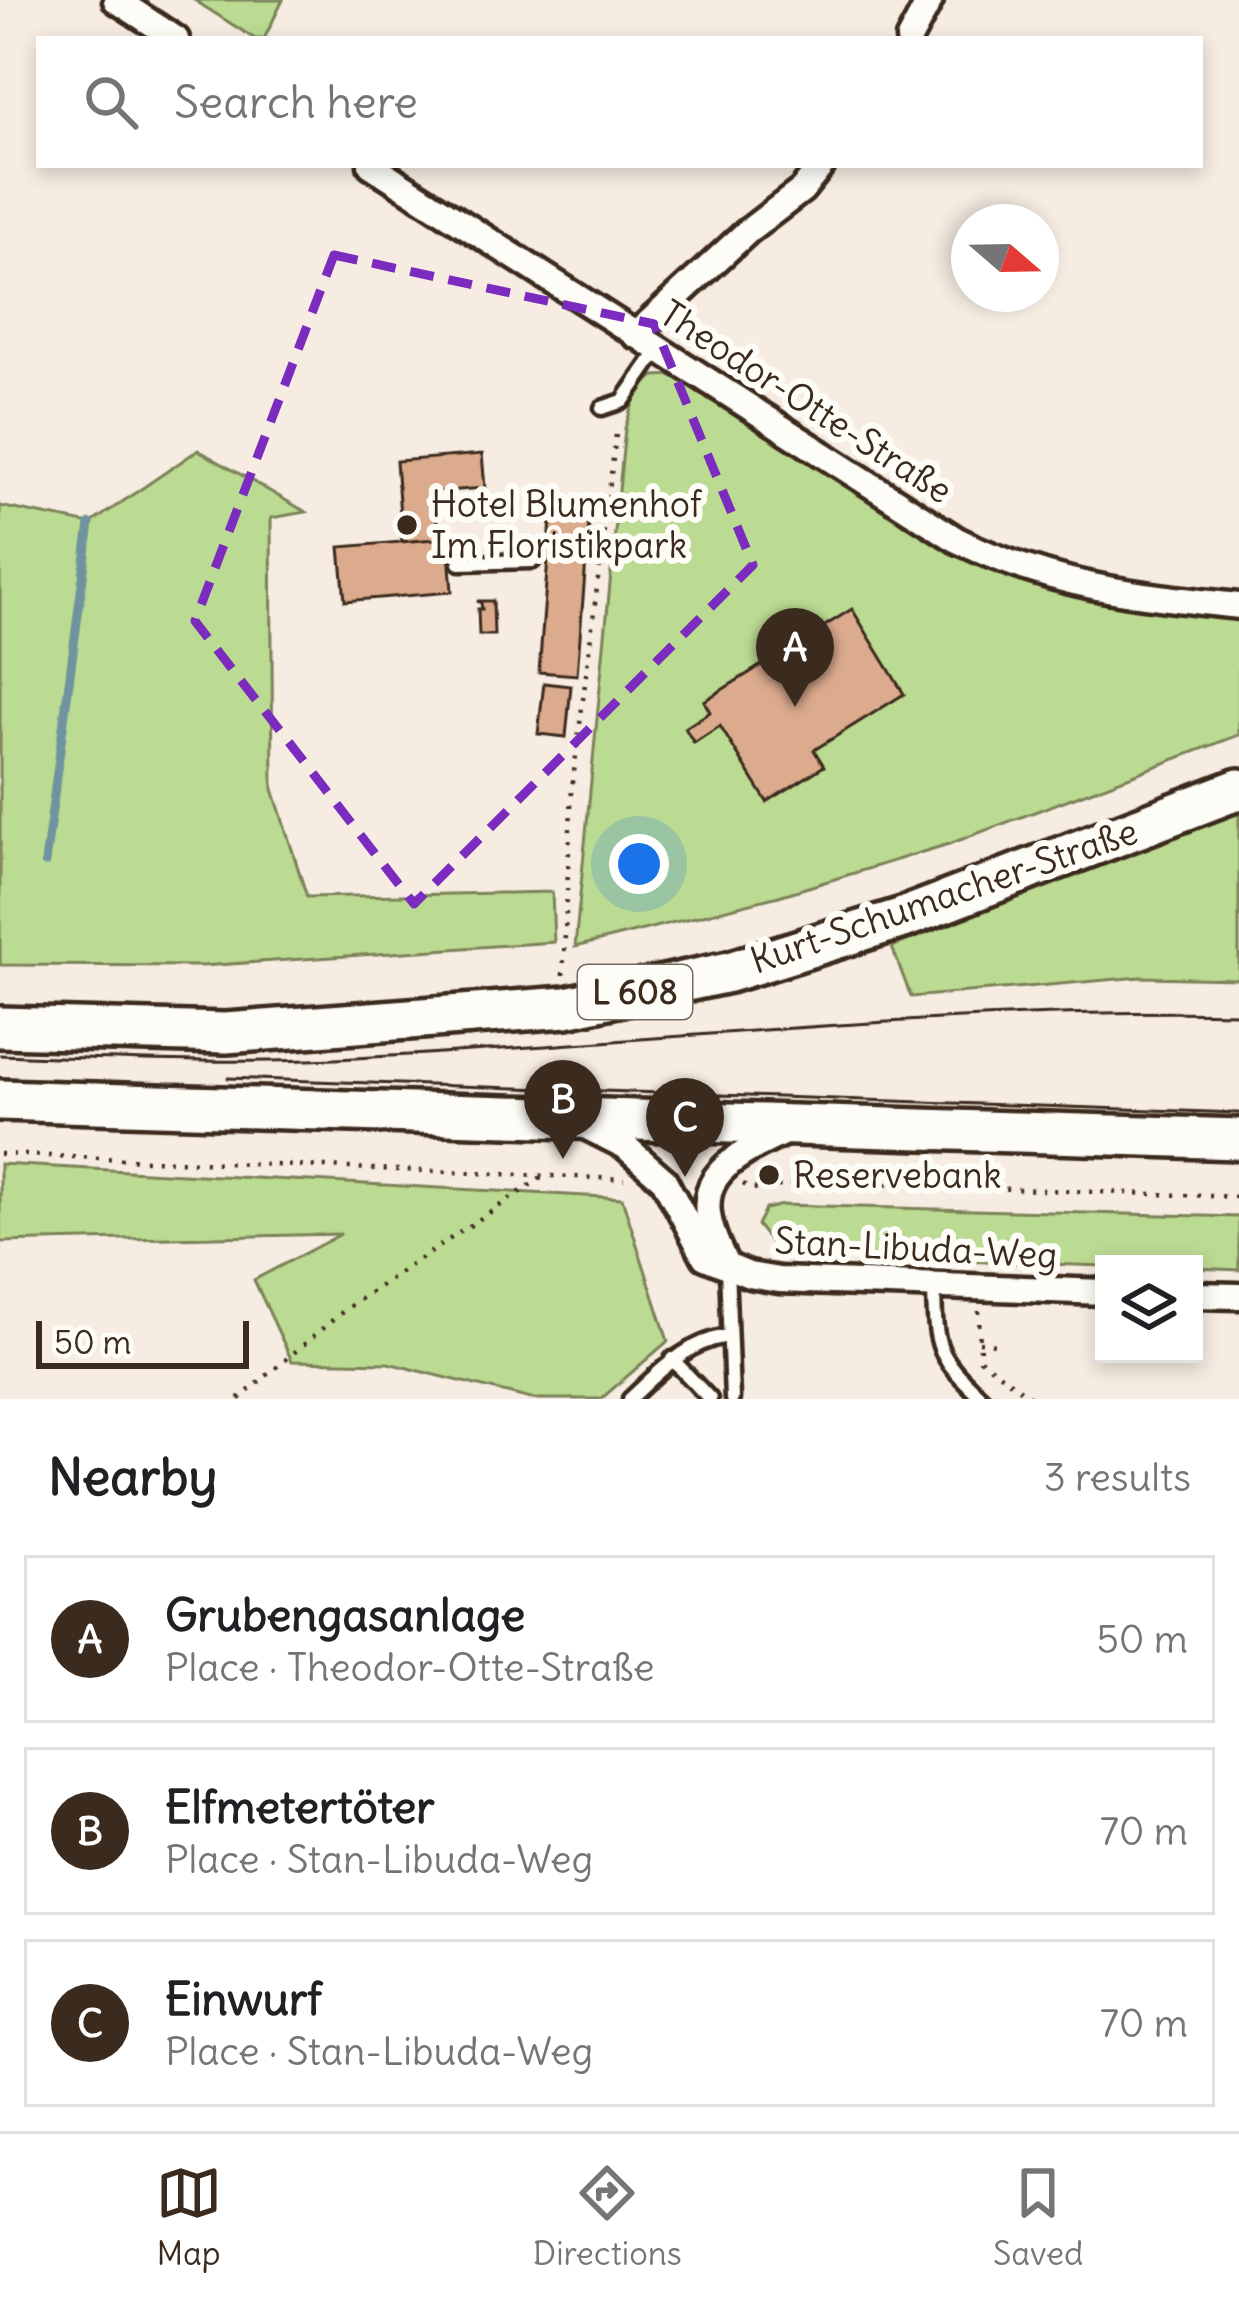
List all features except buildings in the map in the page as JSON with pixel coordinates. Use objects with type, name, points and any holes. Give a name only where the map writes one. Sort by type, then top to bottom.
[{"type":"main road","name":"Kurt-Schumacher-Straße","points":[[0,1027],[226,1033],[566,1007],[729,972],[903,919],[1239,789]]},
{"type":"main road","points":[[0,1100],[1239,1139]]},
{"type":"street","points":[[116,0],[171,36]]},
{"type":"street","points":[[911,36],[930,0]]},
{"type":"street","name":"Theodor-Otte-Straße","points":[[376,168],[814,452],[987,555],[1108,592],[1239,606]]},
{"type":"street","points":[[635,334],[747,232],[802,190],[820,168]]},
{"type":"street","name":"Stan-Libuda-Weg","points":[[566,1118],[647,1162],[664,1180],[705,1257],[749,1275],[1095,1292]]},
{"type":"street","points":[[721,1167],[804,1124]]},
{"type":"street","name":"Stan-Libuda-Weg","points":[[721,1167],[706,1212],[727,1267]]},
{"type":"street","points":[[1203,1295],[1239,1297]]},
{"type":"lane","points":[[602,408],[623,401],[659,350]]},
{"type":"lane","points":[[460,563],[532,561]]},
{"type":"lane","points":[[727,1267],[732,1399]]},
{"type":"lane","points":[[934,1286],[938,1346],[945,1362],[982,1399]]},
{"type":"lane","points":[[630,1399],[672,1359],[704,1340],[727,1336]]},
{"type":"lane","points":[[672,1359],[710,1399]]},
{"type":"path","points":[[574,973],[562,975],[572,788],[623,401]]},
{"type":"path","points":[[0,1154],[612,1181],[633,1178],[647,1162]]},
{"type":"path","points":[[721,1167],[752,1189],[820,1182],[1239,1197]]},
{"type":"path","points":[[238,1399],[347,1308],[545,1176]]},
{"type":"path","points":[[978,1287],[980,1358],[1033,1399]]},
{"type":"path","points":[[979,1342],[995,1344]]},
{"type":"highlighted area","points":[[334,255],[654,324],[753,565],[414,904],[195,621]]},
{"type":"green space","points":[[194,0],[283,0],[265,36],[250,36]]},
{"type":"green space","points":[[676,375],[931,535],[1239,614],[1239,735],[952,843],[779,896],[575,947],[625,428],[636,393],[654,376]]},
{"type":"green space","points":[[198,450],[306,512],[271,518],[273,789],[307,897],[552,892],[554,942],[201,966],[0,965],[0,506],[90,524]]},
{"type":"green space","points":[[1239,813],[1239,979],[1141,977],[911,997],[892,947]]},
{"type":"green space","points":[[0,1164],[622,1198],[668,1341],[601,1399],[531,1399],[388,1363],[292,1361],[254,1280],[341,1234],[0,1242]]},
{"type":"green space","points":[[782,1205],[1239,1217],[1239,1270],[1203,1268],[1203,1255],[1095,1255],[1095,1266],[817,1256],[772,1244],[757,1225],[765,1209]]},
{"type":"waterway","points":[[45,863],[90,524]]},
{"type":"tram line","points":[[0,1055],[311,1060],[1018,1015],[1239,1013]]},
{"type":"tram line","points":[[228,1078],[1239,1113]]},
{"type":"place","name":"Hotel Blumenhof Im Floristikpark","points":[[407,525]]},
{"type":"place","name":"Grubengasanlage","points":[[795,707]]},
{"type":"place","name":"Elfmetertöter","points":[[563,1159]]},
{"type":"place","name":"Reservebank","points":[[769,1175]]},
{"type":"place","name":"Einwurf","points":[[685,1177]]}]
